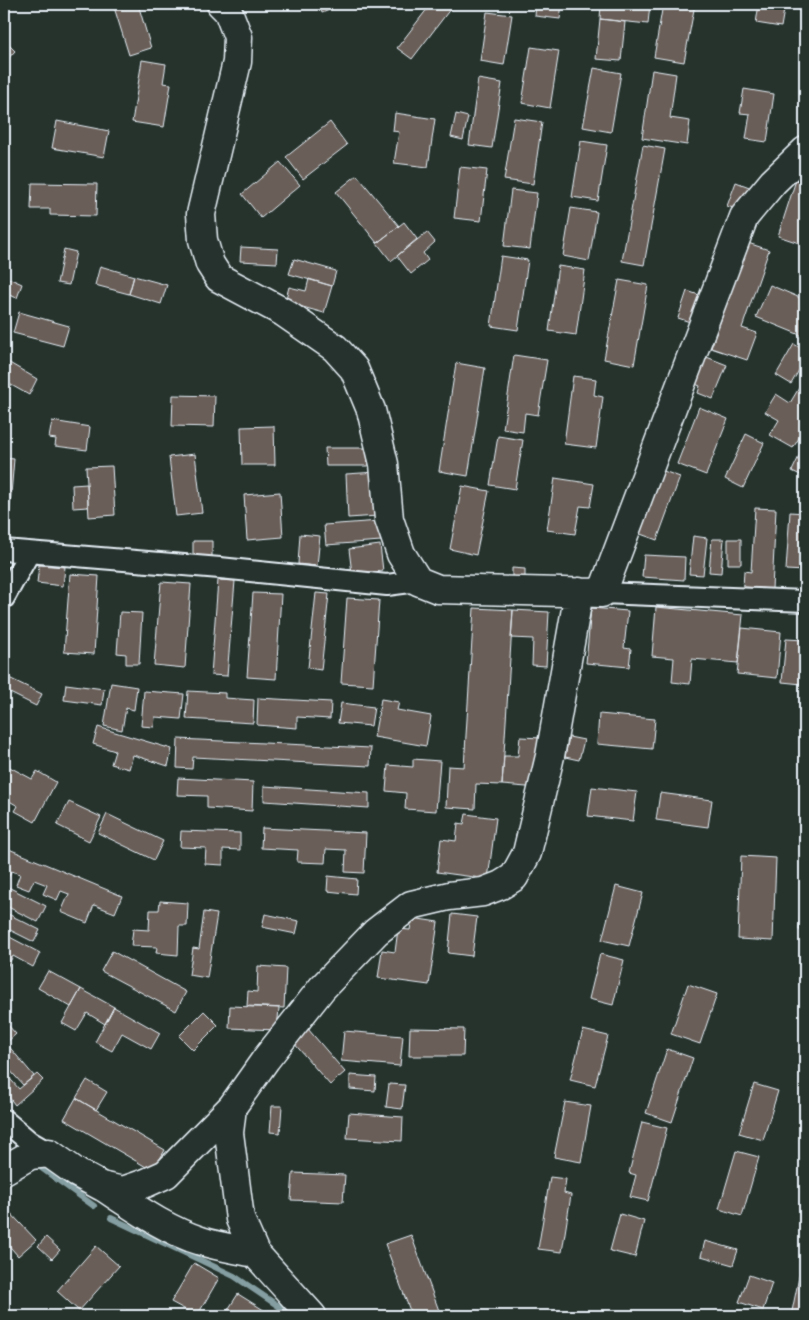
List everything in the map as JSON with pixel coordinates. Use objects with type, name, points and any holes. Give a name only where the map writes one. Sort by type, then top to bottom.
[{"type":"street","points":[[221,4],[228,11],[238,37],[237,62],[201,214],[203,240],[210,264],[219,278],[283,312],[335,348],[354,369],[371,410],[382,455],[389,519],[401,554],[418,581]]},
{"type":"street","points":[[101,1186],[123,1191],[166,1174],[232,1107],[266,1059],[322,988],[376,932],[411,905],[449,896],[483,892],[501,886],[514,877],[527,853],[591,592],[744,217],[773,182],[805,150]]},
{"type":"street","points":[[4,550],[220,568],[387,585],[418,581],[438,589],[591,592],[805,601]]},
{"type":"street","points":[[4,598],[29,553]]},
{"type":"street","points":[[232,1107],[229,1133],[240,1219],[255,1254],[312,1316]]},
{"type":"street","points":[[4,1120],[30,1142],[150,1218],[201,1241],[255,1254]]},
{"type":"street","points":[[4,1170],[30,1155],[49,1153]]},
{"type":"building","points":[[113,4],[138,4],[151,48],[129,55]]},
{"type":"building","points":[[319,4],[344,4],[322,13]]},
{"type":"building","points":[[431,4],[454,4],[412,59],[397,48]]},
{"type":"building","points":[[536,4],[562,4],[560,19],[535,16]]},
{"type":"building","points":[[601,4],[650,4],[648,24],[600,19]]},
{"type":"building","points":[[663,4],[695,4],[684,62],[654,57]]},
{"type":"building","points":[[759,4],[785,4],[781,27],[756,23]]},
{"type":"building","points":[[487,12],[512,15],[504,65],[480,61]]},
{"type":"building","points":[[600,19],[625,22],[621,61],[596,59]]},
{"type":"building","points":[[4,40],[15,51],[4,63]]},
{"type":"building","points":[[531,47],[559,51],[550,108],[522,103]]},
{"type":"building","points":[[142,60],[166,64],[163,83],[171,84],[164,127],[132,122]]},
{"type":"building","points":[[594,68],[621,73],[611,132],[583,127]]},
{"type":"building","points":[[652,70],[676,74],[670,118],[690,121],[687,145],[642,138]]},
{"type":"building","points":[[478,79],[502,83],[492,148],[469,145]]},
{"type":"building","points":[[744,89],[774,94],[767,142],[746,139],[750,114],[740,113]]},
{"type":"building","points":[[395,113],[435,119],[428,167],[394,163],[399,132],[393,131]]},
{"type":"building","points":[[456,114],[468,117],[463,140],[451,137]]},
{"type":"building","points":[[514,118],[542,122],[533,184],[504,180]]},
{"type":"building","points":[[57,121],[109,131],[104,157],[52,148]]},
{"type":"building","points":[[330,122],[347,145],[303,179],[286,157]]},
{"type":"building","points":[[581,141],[607,145],[598,201],[572,197]]},
{"type":"building","points":[[643,145],[665,149],[644,265],[622,261]]},
{"type":"building","points":[[280,162],[300,185],[261,218],[242,194]]},
{"type":"building","points":[[460,167],[487,170],[481,221],[454,218]]},
{"type":"building","points":[[357,175],[399,226],[377,243],[336,192]]},
{"type":"building","points":[[796,180],[805,183],[805,245],[778,236]]},
{"type":"building","points":[[736,182],[752,188],[743,211],[727,206]]},
{"type":"building","points":[[32,183],[97,184],[96,216],[50,215],[50,209],[31,209]]},
{"type":"building","points":[[511,190],[537,193],[530,249],[504,246]]},
{"type":"building","points":[[571,208],[597,212],[589,261],[563,256]]},
{"type":"building","points":[[404,222],[417,239],[391,261],[377,243]]},
{"type":"building","points":[[427,232],[435,242],[423,253],[428,260],[411,274],[397,256]]},
{"type":"building","points":[[748,243],[769,250],[742,328],[757,333],[747,360],[711,348]]},
{"type":"building","points":[[241,247],[278,249],[277,263],[240,261]]},
{"type":"building","points":[[64,249],[76,252],[69,285],[57,283]]},
{"type":"building","points":[[501,256],[528,260],[518,330],[491,326]]},
{"type":"building","points":[[294,259],[336,271],[332,286],[289,274]]},
{"type":"building","points":[[100,266],[134,276],[129,294],[95,285]]},
{"type":"building","points":[[558,266],[585,270],[576,335],[549,331]]},
{"type":"building","points":[[4,276],[22,284],[17,298],[4,293]]},
{"type":"building","points":[[134,276],[167,285],[161,304],[129,294]]},
{"type":"building","points":[[309,279],[332,286],[324,313],[285,302],[289,287],[306,291]]},
{"type":"building","points":[[619,280],[648,285],[634,365],[604,359]]},
{"type":"building","points":[[770,285],[805,300],[805,337],[756,317]]},
{"type":"building","points":[[687,291],[699,295],[690,322],[678,318]]},
{"type":"building","points":[[19,312],[69,326],[63,346],[13,333]]},
{"type":"building","points":[[794,344],[805,351],[805,360],[791,384],[776,375]]},
{"type":"building","points":[[514,355],[547,360],[538,415],[525,413],[523,432],[503,429]]},
{"type":"building","points":[[704,356],[727,365],[713,399],[698,393],[700,386],[693,383]]},
{"type":"building","points":[[6,361],[37,379],[29,395],[4,381]]},
{"type":"building","points":[[456,363],[485,368],[468,476],[439,471]]},
{"type":"building","points":[[573,376],[596,379],[594,395],[603,397],[596,448],[564,444]]},
{"type":"building","points":[[805,378],[805,428],[793,448],[770,435],[779,420],[765,412],[776,394],[790,403]]},
{"type":"building","points":[[173,395],[215,396],[214,427],[172,426]]},
{"type":"building","points":[[699,407],[728,419],[706,475],[677,464]]},
{"type":"building","points":[[52,421],[90,427],[87,450],[55,446],[56,439],[49,438]]},
{"type":"building","points":[[274,426],[275,465],[242,465],[241,427]]},
{"type":"building","points":[[746,434],[764,443],[743,488],[725,479]]},
{"type":"building","points":[[498,436],[523,440],[515,489],[490,485]]},
{"type":"building","points":[[805,446],[805,477],[792,471]]},
{"type":"building","points":[[325,448],[367,448],[368,466],[326,466]]},
{"type":"building","points":[[195,454],[202,513],[176,516],[169,457]]},
{"type":"building","points":[[4,458],[14,459],[7,541],[4,541]]},
{"type":"building","points":[[112,466],[115,515],[89,517],[86,467]]},
{"type":"building","points":[[658,469],[680,477],[657,540],[635,532]]},
{"type":"building","points":[[377,472],[378,516],[348,518],[346,474]]},
{"type":"building","points":[[555,478],[594,484],[590,507],[580,506],[575,534],[547,530]]},
{"type":"building","points":[[87,484],[88,507],[73,508],[72,485]]},
{"type":"building","points":[[462,486],[489,491],[476,555],[450,549]]},
{"type":"building","points":[[280,492],[283,537],[247,540],[244,495]]},
{"type":"building","points":[[755,508],[776,509],[772,589],[743,587],[744,571],[751,572]]},
{"type":"building","points":[[790,512],[805,513],[805,571],[786,570]]},
{"type":"building","points":[[380,521],[381,541],[326,545],[324,525]]},
{"type":"building","points":[[300,534],[320,536],[317,566],[298,564]]},
{"type":"building","points":[[693,536],[707,538],[703,575],[689,574]]},
{"type":"building","points":[[712,539],[724,539],[721,573],[709,572]]},
{"type":"building","points":[[728,539],[741,539],[741,564],[728,564]]},
{"type":"building","points":[[193,541],[212,541],[212,558],[193,558]]},
{"type":"building","points":[[380,545],[383,571],[352,574],[349,549]]},
{"type":"building","points":[[644,555],[685,557],[684,580],[642,577]]},
{"type":"building","points":[[39,565],[65,567],[63,586],[37,583]]},
{"type":"building","points":[[512,568],[525,569],[525,583],[512,583]]},
{"type":"building","points":[[70,574],[99,576],[94,654],[64,652]]},
{"type":"building","points":[[218,580],[235,581],[227,676],[211,675]]},
{"type":"building","points":[[161,582],[191,584],[185,668],[154,665]]},
{"type":"building","points":[[253,593],[281,594],[276,679],[247,677]]},
{"type":"building","points":[[316,593],[329,594],[321,670],[308,668]]},
{"type":"building","points":[[347,598],[379,600],[373,685],[341,683]]},
{"type":"building","points":[[656,607],[743,615],[738,663],[692,659],[690,684],[672,682],[674,658],[652,656]]},
{"type":"building","points":[[474,608],[513,610],[502,785],[476,784],[475,809],[446,807],[448,766],[464,767]]},
{"type":"building","points":[[591,608],[628,611],[624,648],[631,649],[629,667],[586,663]]},
{"type":"building","points":[[513,610],[549,612],[546,666],[532,665],[533,639],[511,638]]},
{"type":"building","points":[[120,612],[142,613],[139,664],[126,664],[126,654],[117,653]]},
{"type":"building","points":[[742,628],[781,632],[777,678],[737,674]]},
{"type":"building","points":[[786,639],[805,640],[802,684],[782,682]]},
{"type":"building","points":[[9,678],[42,694],[36,706],[4,690]]},
{"type":"building","points":[[111,683],[137,687],[134,710],[126,708],[122,730],[104,726]]},
{"type":"building","points":[[66,684],[104,689],[102,705],[64,700]]},
{"type":"building","points":[[144,691],[184,694],[181,719],[155,717],[154,727],[141,726]]},
{"type":"building","points":[[188,691],[225,693],[225,698],[254,700],[253,723],[186,719]]},
{"type":"building","points":[[258,698],[331,702],[330,719],[297,717],[297,728],[257,725]]},
{"type":"building","points":[[381,699],[399,702],[397,710],[431,716],[426,746],[374,737]]},
{"type":"building","points":[[341,703],[374,707],[371,726],[338,723]]},
{"type":"building","points":[[599,714],[655,719],[652,749],[597,744]]},
{"type":"building","points":[[98,727],[172,749],[168,766],[133,755],[129,769],[111,764],[115,751],[93,744]]},
{"type":"building","points":[[520,737],[542,738],[539,788],[502,785],[504,756],[518,756]]},
{"type":"building","points":[[569,737],[584,740],[579,760],[565,757]]},
{"type":"building","points":[[178,739],[371,748],[370,766],[193,757],[192,769],[177,768]]},
{"type":"building","points":[[413,759],[440,761],[436,811],[405,809],[406,793],[386,791],[388,765],[413,767]]},
{"type":"building","points":[[4,764],[32,779],[37,771],[56,782],[35,822],[15,811],[18,806],[4,798]]},
{"type":"building","points":[[178,778],[253,782],[252,811],[207,808],[207,796],[177,795]]},
{"type":"building","points":[[264,786],[369,793],[369,808],[264,801]]},
{"type":"building","points":[[592,787],[637,792],[633,821],[588,816]]},
{"type":"building","points":[[660,793],[712,800],[708,827],[656,820]]},
{"type":"building","points":[[69,802],[101,817],[89,841],[57,825]]},
{"type":"building","points":[[107,814],[163,841],[154,860],[98,833]]},
{"type":"building","points":[[466,814],[496,818],[488,879],[437,872],[441,839],[456,841],[458,823],[464,824]]},
{"type":"building","points":[[262,828],[366,833],[364,873],[345,872],[346,850],[326,849],[325,863],[297,862],[298,850],[261,848]]},
{"type":"building","points":[[181,831],[240,833],[240,850],[223,849],[223,865],[205,864],[206,848],[180,847]]},
{"type":"building","points":[[4,847],[122,896],[115,913],[94,905],[87,923],[61,912],[69,894],[61,891],[57,900],[43,894],[47,885],[34,880],[29,890],[16,885],[20,874],[11,871],[6,884],[4,883]]},
{"type":"building","points":[[741,856],[776,858],[773,941],[738,939]]},
{"type":"building","points":[[804,865],[805,930],[799,930]]},
{"type":"building","points":[[328,876],[357,879],[356,894],[327,891]]},
{"type":"building","points":[[616,886],[643,893],[629,946],[602,940]]},
{"type":"building","points":[[8,887],[46,906],[38,922],[4,905],[4,896]]},
{"type":"building","points":[[160,901],[188,903],[187,926],[179,926],[178,955],[156,953],[157,947],[131,946],[133,929],[149,930],[150,910],[159,910]]},
{"type":"building","points":[[4,912],[40,930],[34,942],[4,927]]},
{"type":"building","points":[[204,912],[217,914],[207,978],[189,975],[193,948],[199,949]]},
{"type":"building","points":[[265,914],[299,921],[296,934],[262,927]]},
{"type":"building","points":[[452,914],[477,917],[472,956],[448,953]]},
{"type":"building","points":[[412,918],[438,922],[429,985],[378,978],[382,950],[395,952],[398,929],[410,930]]},
{"type":"building","points":[[4,934],[40,953],[33,967],[13,956],[4,970]]},
{"type":"building","points":[[112,951],[186,992],[176,1011],[101,971]]},
{"type":"building","points":[[600,954],[624,960],[613,1005],[589,999]]},
{"type":"building","points":[[258,966],[286,968],[284,1008],[247,1006],[248,991],[257,992]]},
{"type":"building","points":[[48,971],[81,989],[71,1007],[38,988]]},
{"type":"building","points":[[688,984],[717,994],[700,1044],[671,1034]]},
{"type":"building","points":[[81,989],[114,1007],[105,1024],[87,1013],[76,1031],[62,1023]]},
{"type":"building","points":[[230,1006],[279,1008],[277,1030],[229,1028]]},
{"type":"building","points":[[114,1007],[160,1033],[151,1049],[122,1033],[112,1051],[95,1042]]},
{"type":"building","points":[[204,1011],[218,1025],[193,1050],[179,1036]]},
{"type":"building","points":[[7,1024],[16,1034],[6,1043],[34,1076],[23,1085],[8,1068],[4,1072],[4,1027]]},
{"type":"building","points":[[410,1028],[464,1029],[463,1056],[409,1056]]},
{"type":"building","points":[[308,1029],[345,1072],[330,1085],[293,1042]]},
{"type":"building","points":[[583,1030],[608,1036],[595,1086],[570,1080]]},
{"type":"building","points":[[344,1031],[403,1036],[400,1066],[341,1061]]},
{"type":"building","points":[[667,1049],[693,1058],[672,1122],[646,1113]]},
{"type":"building","points":[[5,1073],[19,1089],[37,1074],[43,1080],[15,1105],[4,1091]]},
{"type":"building","points":[[350,1075],[376,1077],[375,1091],[350,1089]]},
{"type":"building","points":[[87,1080],[107,1092],[96,1110],[76,1098]]},
{"type":"building","points":[[389,1084],[405,1085],[402,1109],[386,1107]]},
{"type":"building","points":[[754,1084],[778,1091],[763,1140],[739,1133]]},
{"type":"building","points":[[76,1098],[165,1150],[153,1171],[64,1119]]},
{"type":"building","points":[[565,1102],[591,1106],[581,1162],[554,1157]]},
{"type":"building","points":[[272,1106],[282,1106],[280,1133],[270,1132]]},
{"type":"building","points":[[349,1113],[403,1117],[402,1141],[347,1138]]},
{"type":"building","points":[[642,1122],[667,1128],[648,1201],[630,1197],[636,1175],[629,1173]]},
{"type":"building","points":[[736,1151],[759,1157],[742,1216],[719,1209]]},
{"type":"building","points":[[293,1173],[345,1175],[343,1202],[291,1200]]},
{"type":"building","points":[[550,1177],[566,1179],[564,1193],[571,1195],[562,1252],[538,1249]]},
{"type":"building","points":[[4,1206],[36,1240],[18,1256],[4,1240]]},
{"type":"building","points":[[620,1214],[644,1221],[635,1257],[610,1251]]},
{"type":"building","points":[[411,1235],[441,1316],[412,1316],[385,1244]]},
{"type":"building","points":[[46,1237],[60,1250],[52,1259],[38,1246]]},
{"type":"building","points":[[705,1241],[738,1250],[733,1265],[701,1256]]},
{"type":"building","points":[[96,1246],[119,1266],[79,1311],[57,1291]]},
{"type":"building","points":[[805,1248],[805,1316],[791,1316]]},
{"type":"building","points":[[194,1263],[219,1278],[197,1316],[171,1302]]},
{"type":"building","points":[[749,1275],[772,1283],[763,1310],[739,1302]]},
{"type":"building","points":[[238,1294],[270,1314],[269,1316],[224,1316]]},
{"type":"waterway","points":[[36,1164],[94,1206]]},
{"type":"waterway","points":[[111,1218],[234,1276],[293,1316]]}]
